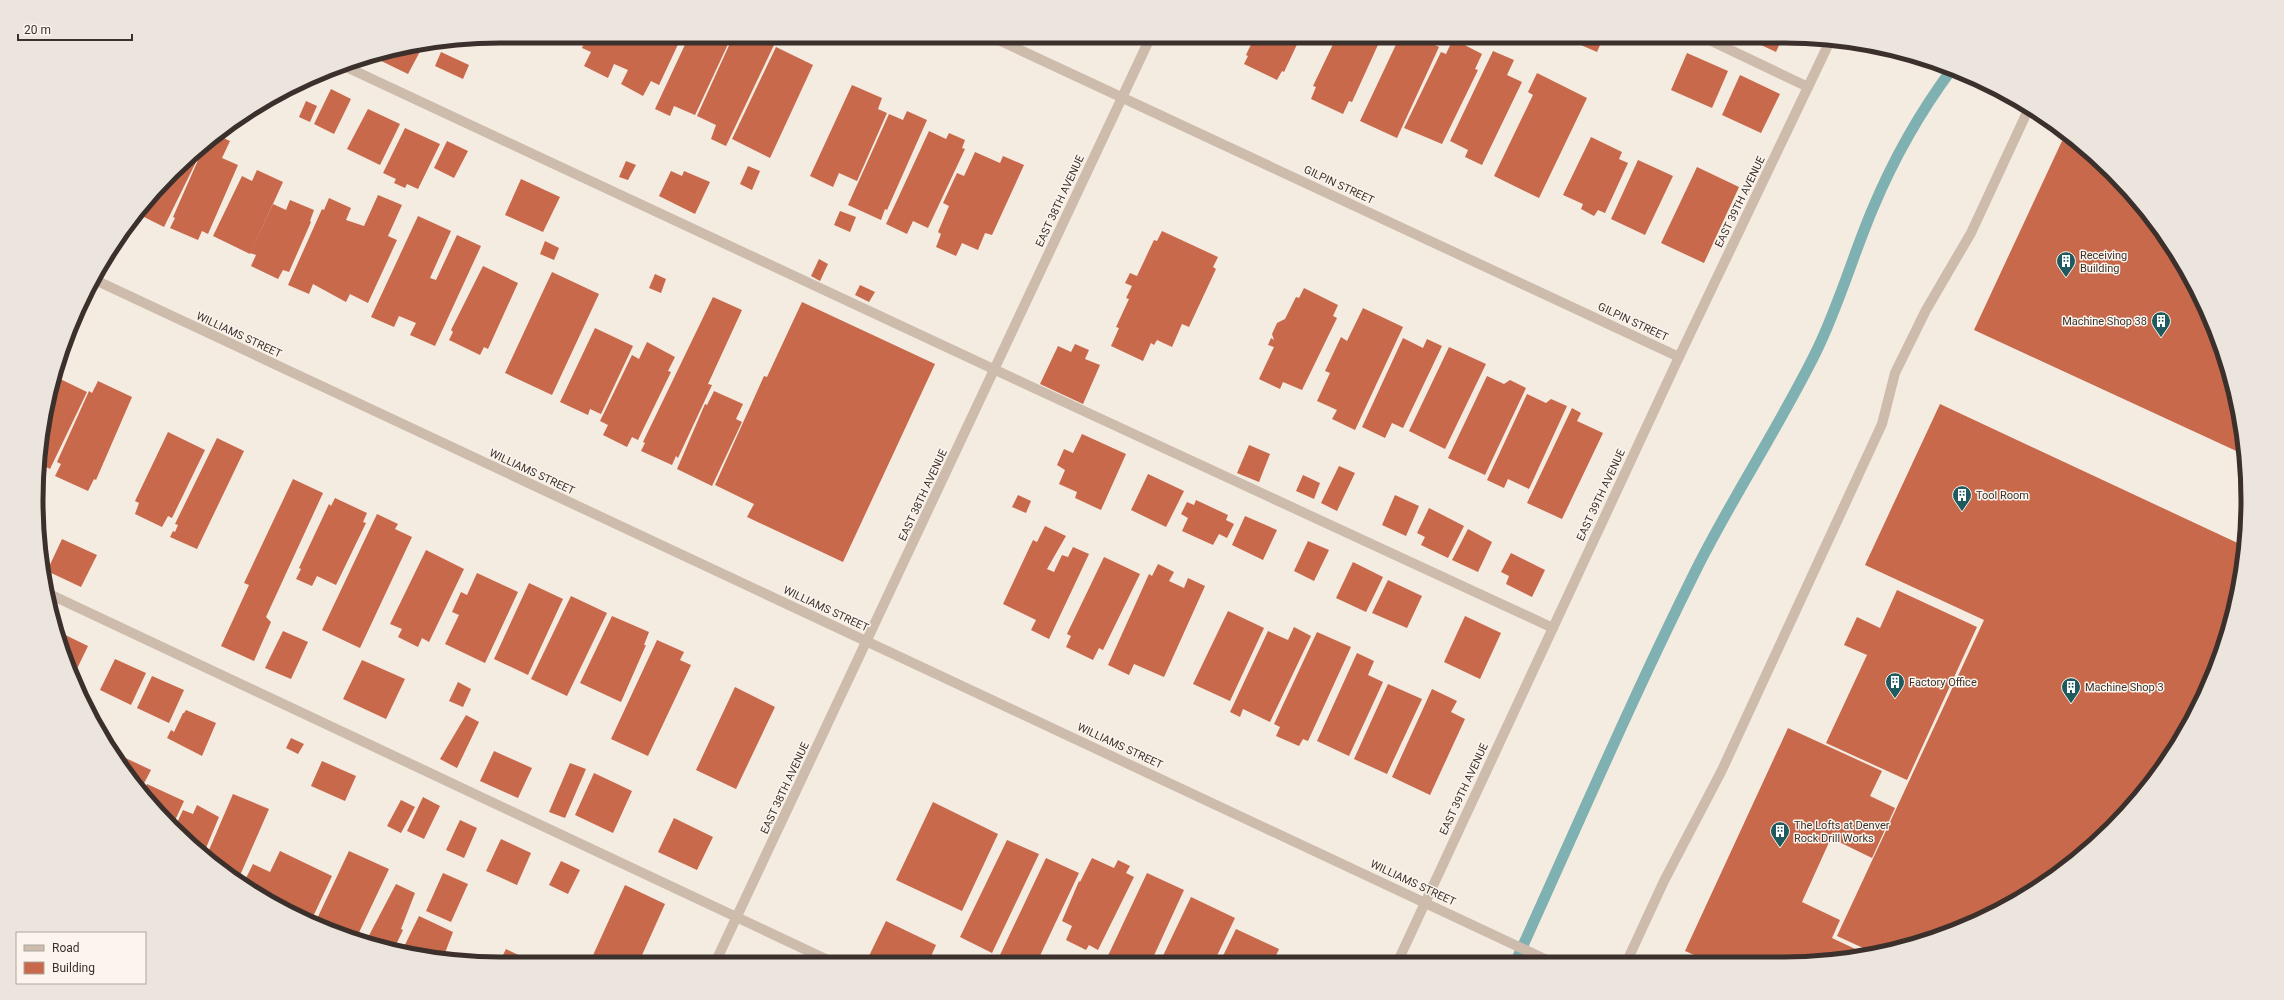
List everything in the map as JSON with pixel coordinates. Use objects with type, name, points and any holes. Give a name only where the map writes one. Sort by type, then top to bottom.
[{"type":"street","name":"GILPIN STREET","points":[[1005,43],[1679,357]]},
{"type":"street","name":"EAST 38TH AVENUE","points":[[718,957],[1148,43]]},
{"type":"street","points":[[1716,43],[1808,87]]},
{"type":"street","name":"EAST 39TH AVENUE","points":[[1400,957],[1679,357],[1827,45]]},
{"type":"street","points":[[349,68],[995,370],[1553,628]]},
{"type":"street","points":[[1629,957],[1664,880],[1722,770],[1882,424],[1895,373],[1926,310],[1971,233],[2027,113]]},
{"type":"street","name":"WILLIAMS STREET","points":[[99,282],[867,642],[1474,924],[1541,957]]},
{"type":"street","points":[[54,596],[822,957]]},
{"type":"building","points":[[584,43],[679,43],[659,85],[651,81],[643,96],[621,84],[628,70],[614,64],[608,78],[584,66],[591,52],[582,48]]},
{"type":"building","points":[[686,43],[729,43],[695,115],[674,106],[670,116],[655,109]]},
{"type":"building","points":[[730,43],[770,43],[774,45],[726,146],[711,139],[716,125],[697,116]]},
{"type":"building","points":[[1252,43],[1298,43],[1284,72],[1282,71],[1277,80],[1244,64],[1248,56],[1246,55]]},
{"type":"building","points":[[1334,43],[1379,43],[1352,102],[1349,101],[1343,114],[1311,99],[1316,87],[1313,86]]},
{"type":"building","points":[[1397,43],[1430,43],[1439,47],[1397,138],[1360,121]]},
{"type":"building","points":[[1451,43],[1461,43],[1482,54],[1475,69],[1478,70],[1442,144],[1404,128],[1441,52],[1446,54]]},
{"type":"building","points":[[1576,43],[1601,43],[1597,52]]},
{"type":"building","points":[[1762,43],[1780,43],[1776,52],[1761,45]]},
{"type":"building","points":[[776,47],[813,65],[770,158],[732,139]]},
{"type":"building","points":[[421,50],[408,74],[379,60]]},
{"type":"building","points":[[1493,51],[1514,60],[1507,75],[1522,82],[1482,165],[1465,157],[1468,150],[1450,141]]},
{"type":"building","points":[[441,52],[469,65],[463,79],[435,66]]},
{"type":"building","points":[[1687,53],[1728,71],[1712,108],[1671,90]]},
{"type":"building","points":[[1537,73],[1587,98],[1539,198],[1494,176],[1533,95],[1528,92]]},
{"type":"building","points":[[1740,75],[1780,94],[1761,133],[1722,115]]},
{"type":"building","points":[[852,85],[882,98],[878,109],[887,113],[857,181],[839,173],[833,187],[810,176]]},
{"type":"building","points":[[331,89],[351,99],[334,134],[314,124]]},
{"type":"building","points":[[306,101],[317,106],[310,122],[299,117]]},
{"type":"building","points":[[368,109],[400,124],[380,165],[347,149]]},
{"type":"building","points":[[907,111],[927,120],[887,210],[885,209],[881,220],[848,205],[889,114],[903,120]]},
{"type":"building","points":[[405,128],[440,144],[418,189],[407,184],[405,188],[394,183],[396,179],[383,173]]},
{"type":"building","points":[[929,131],[946,139],[949,133],[965,140],[962,148],[965,149],[928,228],[913,221],[907,234],[886,224]]},
{"type":"building","points":[[222,137],[230,141],[222,158],[238,165],[208,234],[202,231],[198,240],[170,228],[175,218],[173,217],[200,155]]},
{"type":"building","points":[[1591,137],[1622,152],[1619,159],[1628,163],[1605,213],[1598,210],[1594,216],[1581,209],[1583,204],[1563,195]]},
{"type":"building","points":[[447,141],[468,151],[454,178],[434,168]]},
{"type":"building","points":[[2062,141],[2073,146],[2085,156],[2128,199],[2147,222],[2180,272],[2194,298],[2217,353],[2232,411],[2238,452],[1974,330]]},
{"type":"building","points":[[975,152],[1000,163],[1003,156],[1024,165],[992,235],[985,233],[978,250],[962,243],[956,256],[936,247],[941,234],[938,232],[949,206],[943,203],[957,173],[964,176]]},
{"type":"building","points":[[199,156],[164,227],[142,216],[156,199]]},
{"type":"building","points":[[1638,160],[1673,176],[1645,235],[1611,219]]},
{"type":"building","points":[[626,161],[636,165],[628,180],[619,177]]},
{"type":"building","points":[[748,166],[760,171],[752,190],[740,184]]},
{"type":"building","points":[[1697,167],[1739,187],[1704,263],[1661,243]]},
{"type":"building","points":[[257,170],[283,182],[250,254],[213,236],[242,176],[252,181]]},
{"type":"building","points":[[671,171],[682,176],[684,171],[710,182],[695,214],[659,196]]},
{"type":"building","points":[[521,179],[560,197],[543,232],[505,215]]},
{"type":"building","points":[[378,195],[402,205],[388,236],[397,240],[368,303],[350,294],[346,302],[313,284],[309,294],[288,285],[322,209],[324,210],[329,198],[351,208],[346,220],[364,226]]},
{"type":"building","points":[[290,200],[314,210],[310,221],[311,222],[289,272],[283,270],[278,279],[251,266],[256,255],[250,253],[273,204],[286,210]]},
{"type":"building","points":[[840,211],[856,217],[850,232],[834,225]]},
{"type":"building","points":[[418,216],[451,231],[430,278],[436,280],[457,235],[481,246],[435,346],[410,335],[416,323],[399,316],[394,327],[371,317]]},
{"type":"building","points":[[1162,231],[1218,257],[1213,267],[1216,269],[1189,327],[1182,324],[1172,347],[1157,340],[1154,345],[1151,343],[1143,361],[1111,346],[1119,328],[1116,327],[1129,299],[1126,298],[1132,286],[1125,283],[1130,273],[1137,276],[1154,240],[1157,241]]},
{"type":"building","points":[[545,241],[559,248],[554,260],[540,254]]},
{"type":"building","points":[[819,259],[828,264],[820,281],[811,276]]},
{"type":"building","points":[[483,266],[518,283],[488,349],[484,347],[480,355],[449,340],[453,332],[451,330]]},
{"type":"building","points":[[552,272],[599,294],[552,395],[505,373]]},
{"type":"building","points":[[655,274],[666,279],[661,293],[649,288]]},
{"type":"building","points":[[860,285],[875,292],[869,302],[855,295]]},
{"type":"building","points":[[1304,288],[1338,305],[1333,316],[1337,318],[1302,390],[1283,382],[1280,389],[1259,379],[1274,347],[1268,345],[1271,338],[1274,340],[1272,334],[1277,323],[1285,319],[1296,297],[1299,298]]},
{"type":"building","points":[[713,297],[742,310],[708,384],[712,385],[678,458],[676,456],[672,465],[641,451],[645,443],[643,442]]},
{"type":"building","points":[[802,302],[935,364],[843,562],[747,517],[754,504],[715,485],[764,376],[767,377]]},
{"type":"building","points":[[1363,308],[1403,327],[1355,430],[1332,419],[1337,410],[1317,401],[1330,373],[1325,371],[1341,337],[1347,341]]},
{"type":"building","points":[[595,328],[633,346],[601,414],[590,409],[588,415],[560,402]]},
{"type":"building","points":[[1403,338],[1423,348],[1427,339],[1442,346],[1403,428],[1392,423],[1385,438],[1362,427]]},
{"type":"building","points":[[647,342],[675,357],[668,371],[671,372],[638,440],[632,437],[627,447],[603,435],[608,425],[600,421],[632,355],[639,359]]},
{"type":"building","points":[[1075,344],[1089,350],[1085,359],[1100,365],[1083,404],[1040,384],[1058,346],[1071,352]]},
{"type":"building","points":[[1449,347],[1486,364],[1445,449],[1409,431]]},
{"type":"building","points":[[1487,376],[1504,384],[1510,380],[1526,388],[1485,475],[1448,458]]},
{"type":"building","points":[[60,379],[87,392],[50,469],[44,466],[47,440]]},
{"type":"building","points":[[98,381],[132,397],[96,480],[94,479],[88,491],[55,476],[61,464],[57,462],[89,391],[92,393]]},
{"type":"building","points":[[714,391],[743,404],[736,419],[742,422],[712,486],[677,469],[705,404],[707,405]]},
{"type":"building","points":[[1527,394],[1546,403],[1551,399],[1567,406],[1529,489],[1508,479],[1504,488],[1487,480]]},
{"type":"building","points":[[1940,404],[2239,544],[2232,589],[2225,618],[2217,647],[2206,675],[2194,702],[2164,754],[2128,801],[2085,844],[2062,863],[2012,896],[1986,910],[1931,933],[1866,949],[1837,936],[1984,620],[1865,565]]},
{"type":"building","points":[[1572,408],[1581,413],[1577,421],[1603,433],[1562,519],[1527,503]]},
{"type":"building","points":[[168,432],[205,450],[172,518],[168,516],[162,527],[135,514],[139,503],[135,501]]},
{"type":"building","points":[[1082,434],[1126,454],[1101,510],[1075,498],[1077,492],[1059,484],[1065,470],[1057,465],[1064,449],[1073,453]]},
{"type":"building","points":[[217,438],[244,451],[197,549],[170,537],[173,531],[175,532],[178,525],[175,524]]},
{"type":"building","points":[[1249,445],[1270,454],[1259,482],[1237,473]]},
{"type":"building","points":[[1339,466],[1355,473],[1337,511],[1321,503]]},
{"type":"building","points":[[1148,474],[1184,491],[1166,527],[1131,510]]},
{"type":"building","points":[[1303,475],[1320,483],[1314,499],[1296,491]]},
{"type":"building","points":[[293,479],[323,493],[266,617],[271,622],[254,661],[221,646],[249,585],[244,583]]},
{"type":"building","points":[[1018,495],[1031,501],[1026,513],[1012,507]]},
{"type":"building","points":[[1395,495],[1419,506],[1406,536],[1382,525]]},
{"type":"building","points":[[335,498],[367,513],[363,522],[366,523],[336,585],[317,576],[312,586],[296,579],[301,569],[299,568],[329,504],[331,506]]},
{"type":"building","points":[[1196,500],[1228,515],[1226,520],[1234,524],[1227,538],[1219,534],[1213,545],[1182,531],[1188,518],[1181,514],[1187,502],[1194,505]]},
{"type":"building","points":[[1429,508],[1464,526],[1448,558],[1421,545],[1425,537],[1417,533]]},
{"type":"building","points":[[377,514],[398,524],[395,529],[412,537],[360,648],[322,630]]},
{"type":"building","points":[[1245,516],[1277,530],[1263,560],[1232,545]]},
{"type":"building","points":[[1045,526],[1066,536],[1047,569],[1054,572],[1062,555],[1068,557],[1073,547],[1089,554],[1049,639],[1031,630],[1036,620],[1003,604],[1033,540],[1037,542]]},
{"type":"building","points":[[1468,529],[1492,542],[1478,572],[1452,560]]},
{"type":"building","points":[[62,539],[97,555],[81,587],[49,572],[48,568]]},
{"type":"building","points":[[1308,541],[1329,550],[1314,581],[1294,571]]},
{"type":"building","points":[[426,550],[464,569],[429,642],[422,638],[418,647],[398,637],[402,629],[390,624]]},
{"type":"building","points":[[1511,553],[1545,570],[1532,597],[1506,584],[1509,576],[1501,572]]},
{"type":"building","points":[[1104,557],[1140,574],[1103,650],[1099,648],[1093,660],[1066,647],[1071,636],[1067,634]]},
{"type":"building","points":[[1353,562],[1383,577],[1366,612],[1336,598]]},
{"type":"building","points":[[1158,564],[1174,572],[1169,581],[1184,588],[1188,578],[1205,586],[1164,677],[1134,664],[1129,675],[1108,665],[1149,574],[1152,576]]},
{"type":"building","points":[[477,573],[518,592],[485,663],[445,644],[459,615],[452,612],[461,592],[467,595]]},
{"type":"building","points":[[1388,580],[1422,596],[1407,628],[1372,613]]},
{"type":"building","points":[[529,583],[563,599],[528,675],[494,659]]},
{"type":"building","name":"Factory Office","points":[[1897,590],[1977,627],[1907,780],[1826,743],[1867,655],[1844,645],[1857,617],[1880,628]]},
{"type":"building","points":[[571,596],[607,613],[567,696],[531,679]]},
{"type":"building","points":[[1228,611],[1264,628],[1230,701],[1193,684]]},
{"type":"building","points":[[612,616],[649,632],[644,645],[646,645],[621,702],[580,683]]},
{"type":"building","points":[[1465,616],[1501,633],[1480,679],[1444,662]]},
{"type":"building","points":[[1294,627],[1311,636],[1270,722],[1243,709],[1240,717],[1230,712],[1268,631],[1288,640]]},
{"type":"building","points":[[283,631],[308,642],[291,679],[265,668]]},
{"type":"building","points":[[1317,632],[1351,647],[1308,741],[1303,739],[1299,746],[1276,736],[1280,727],[1274,724]]},
{"type":"building","points":[[63,634],[88,646],[76,670]]},
{"type":"building","points":[[657,640],[684,652],[680,660],[691,665],[648,756],[611,739]]},
{"type":"building","points":[[1357,653],[1374,661],[1368,675],[1383,682],[1349,756],[1317,741]]},
{"type":"building","points":[[115,659],[146,673],[131,705],[100,690]]},
{"type":"building","points":[[362,660],[405,679],[386,719],[343,699]]},
{"type":"building","points":[[152,676],[184,690],[169,723],[137,708]]},
{"type":"building","points":[[458,682],[471,689],[463,707],[449,701]]},
{"type":"building","points":[[1388,684],[1422,699],[1387,774],[1354,759]]},
{"type":"building","points":[[735,687],[775,707],[736,789],[696,770]]},
{"type":"building","points":[[1432,689],[1457,701],[1451,712],[1465,719],[1430,795],[1392,777]]},
{"type":"building","points":[[186,710],[216,723],[202,756],[167,738],[171,730],[174,732]]},
{"type":"building","points":[[466,715],[479,722],[457,768],[440,759]]},
{"type":"building","name":"The Lofts at Denver Rock Drill Works","points":[[1788,728],[1882,771],[1870,796],[1895,808],[1872,858],[1831,838],[1802,902],[1840,920],[1832,938],[1858,951],[1814,956],[1784,957],[1699,957],[1685,951]]},
{"type":"building","points":[[291,738],[304,744],[298,754],[286,748]]},
{"type":"building","points":[[494,751],[532,768],[518,798],[480,781]]},
{"type":"building","points":[[121,756],[151,770],[143,785]]},
{"type":"building","points":[[322,761],[356,776],[345,801],[311,786]]},
{"type":"building","points":[[570,763],[586,769],[565,818],[549,812]]},
{"type":"building","points":[[594,773],[632,791],[613,833],[575,815]]},
{"type":"building","points":[[147,784],[184,801],[175,821],[156,801],[145,788]]},
{"type":"building","points":[[233,794],[269,809],[240,876],[208,852]]},
{"type":"building","points":[[423,797],[440,806],[424,839],[407,831]]},
{"type":"building","points":[[401,800],[415,807],[401,833],[387,826]]},
{"type":"building","points":[[933,802],[998,834],[962,911],[896,880]]},
{"type":"building","points":[[197,805],[219,817],[205,849],[177,823],[183,810],[193,814]]},
{"type":"building","points":[[674,818],[713,837],[697,870],[658,852]]},
{"type":"building","points":[[460,820],[477,828],[464,858],[446,850]]},
{"type":"building","points":[[501,839],[531,853],[517,885],[486,871]]},
{"type":"building","points":[[1007,840],[1039,854],[992,953],[960,937]]},
{"type":"building","points":[[280,851],[332,876],[313,917],[271,896],[245,879],[253,864],[270,872]]},
{"type":"building","points":[[349,851],[389,869],[358,934],[317,918]]},
{"type":"building","points":[[1046,858],[1079,873],[1039,957],[999,957]]},
{"type":"building","points":[[1092,858],[1114,868],[1118,860],[1130,866],[1126,873],[1134,877],[1098,950],[1089,945],[1086,950],[1066,940],[1072,926],[1062,921],[1079,881],[1080,882]]},
{"type":"building","points":[[561,861],[580,870],[568,894],[549,885]]},
{"type":"building","points":[[443,873],[468,884],[451,922],[426,911]]},
{"type":"building","points":[[1147,873],[1184,890],[1153,957],[1107,957]]},
{"type":"building","points":[[396,884],[415,893],[401,929],[403,930],[396,944],[368,937]]},
{"type":"building","points":[[625,885],[665,904],[641,957],[592,957]]},
{"type":"building","points":[[1191,897],[1235,918],[1216,957],[1162,957]]},
{"type":"building","points":[[419,916],[453,932],[445,953],[404,946]]},
{"type":"building","points":[[886,921],[936,945],[931,957],[868,957]]},
{"type":"building","points":[[1236,929],[1279,949],[1275,957],[1222,957]]},
{"type":"building","points":[[506,949],[523,957],[502,957]]},
{"type":"waterway","points":[[1518,957],[1628,713],[1698,566],[1788,406],[1816,352],[1832,316],[1881,189],[1908,136],[1948,74]]},
{"type":"place","name":"Receiving Building","points":[[2066,278]]},
{"type":"place","name":"Machine Shop 38","points":[[2161,338]]},
{"type":"place","name":"Tool Room","points":[[1962,512]]},
{"type":"place","name":"Factory Office","points":[[1895,699]]},
{"type":"place","name":"Machine Shop 3","points":[[2071,704]]},
{"type":"place","name":"The Lofts at Denver Rock Drill Works","points":[[1780,848]]}]
